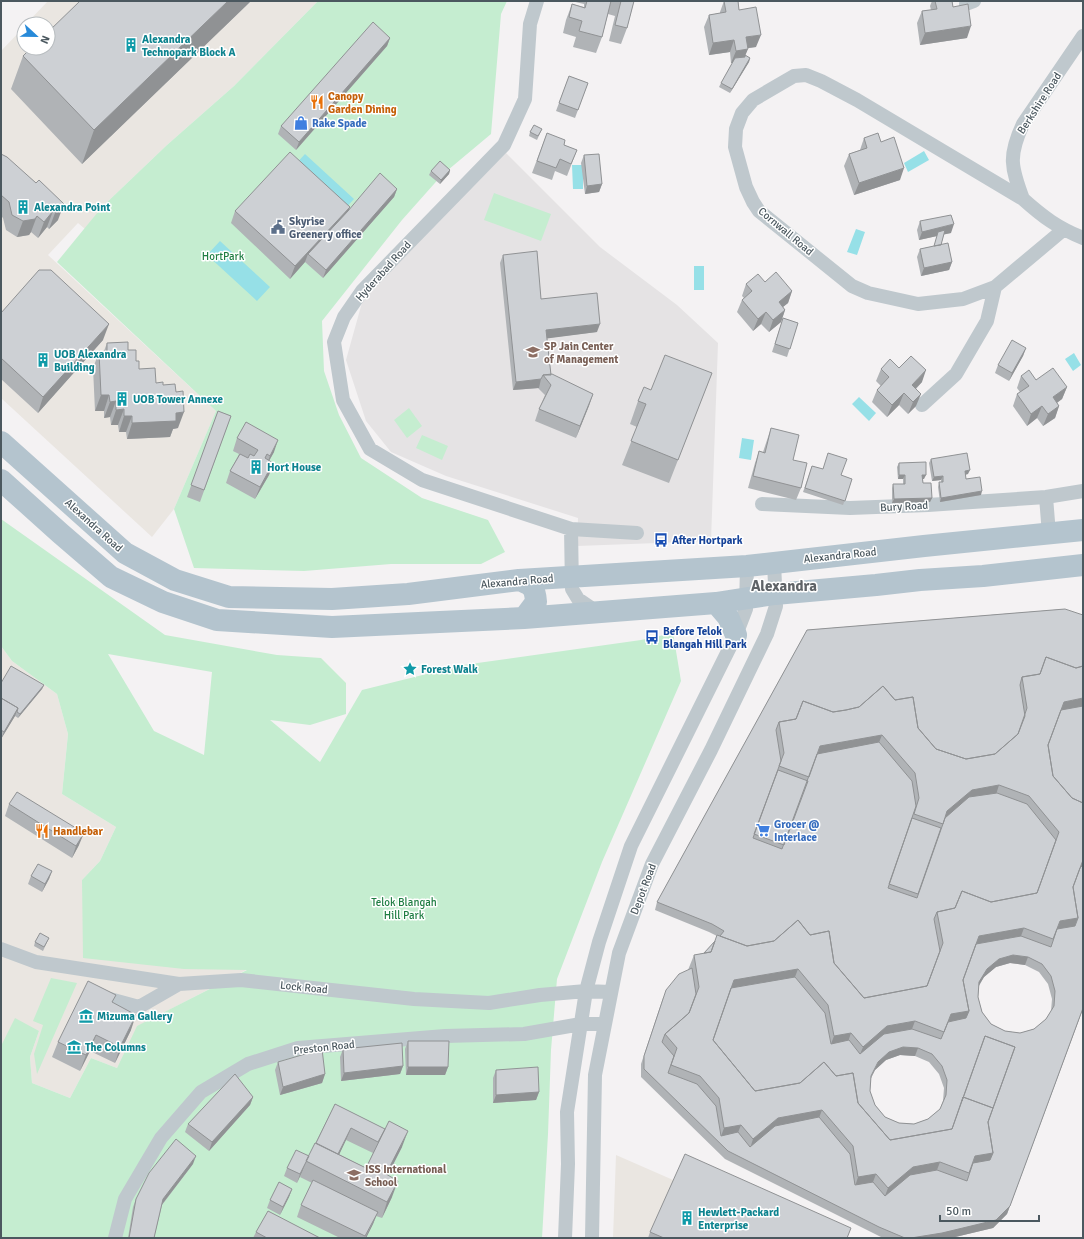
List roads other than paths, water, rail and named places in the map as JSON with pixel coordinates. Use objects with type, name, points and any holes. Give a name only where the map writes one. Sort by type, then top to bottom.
[{"type":"main road","name":"Alexandra Road","points":[[1,442],[125,553],[175,580],[228,597],[332,599],[408,594],[519,580],[747,566],[1083,530]]},
{"type":"main road","points":[[1,480],[111,577],[163,602],[217,620],[332,627],[524,618],[716,603],[775,594],[920,580],[983,576],[1083,565]]},
{"type":"main road","points":[[519,580],[530,585],[536,592],[536,602],[524,618]]},
{"type":"main road","points":[[716,603],[728,617],[736,635]]},
{"type":"street","name":"Hyderabad Road","points":[[537,1],[530,24],[524,99],[504,145],[362,291],[344,317],[334,342],[343,400],[370,449],[422,480],[571,529],[637,533]]},
{"type":"street","name":"Berkshire Road","points":[[1023,198],[1013,174],[1012,156],[1016,140],[1023,124],[1083,36]]},
{"type":"street","name":"Cornwall Road","points":[[1063,230],[995,287],[963,299],[918,304],[868,293],[852,286],[759,211],[746,187],[735,147],[736,129],[742,113],[754,100],[794,76],[806,75],[821,81],[857,100],[1023,198],[1043,217],[1063,230],[1083,238]]},
{"type":"street","points":[[922,405],[956,374],[987,321],[995,287]]},
{"type":"street","name":"Bury Road","points":[[762,504],[850,508],[928,505],[1046,496],[1083,491]]},
{"type":"street","points":[[1046,496],[1049,534]]},
{"type":"street","points":[[571,529],[572,589],[578,599],[597,612]]},
{"type":"street","name":"Depot Road","points":[[592,1238],[595,1075],[610,992],[619,954],[652,864],[711,750],[766,634],[776,606],[774,563]]},
{"type":"street","points":[[565,1238],[568,1164],[567,1112],[586,991],[599,942],[631,846],[736,635],[746,609],[747,566]]},
{"type":"street","name":"Lock Road","points":[[1,949],[36,962],[179,984],[241,980],[414,999],[489,1003],[540,995],[586,991],[610,992]]},
{"type":"street","points":[[95,995],[139,1007],[179,984]]},
{"type":"street","name":"Preston Road","points":[[115,1238],[125,1199],[161,1138],[201,1092],[248,1064],[298,1048],[445,1036],[524,1034],[581,1024],[605,1024]]},
{"type":"water","points":[[924,151],[929,160],[908,172],[904,163]]},
{"type":"water","points":[[305,154],[354,199],[342,212],[293,167]]},
{"type":"water","points":[[572,165],[583,165],[583,189],[573,189]]},
{"type":"water","points":[[856,229],[865,232],[857,255],[847,252]]},
{"type":"water","points":[[220,241],[270,287],[257,301],[207,255]]},
{"type":"water","points":[[694,266],[704,266],[704,290],[694,290]]},
{"type":"water","points":[[1074,353],[1081,365],[1073,371],[1065,359]]},
{"type":"water","points":[[859,397],[876,413],[869,421],[852,404]]},
{"type":"water","points":[[742,438],[754,440],[751,460],[739,458]]},
{"type":"place","name":"Alexandra Technopark Block A","points":[[131,45]]},
{"type":"place","name":"Canopy Garden Dining","points":[[317,102]]},
{"type":"place","name":"Rake Spade","points":[[301,123]]},
{"type":"place","name":"Alexandra Point","points":[[23,207]]},
{"type":"place","name":"Skyrise Greenery office","points":[[278,227]]},
{"type":"place","name":"SP Jain Center of Management","points":[[533,352]]},
{"type":"place","name":"UOB Alexandra Building","points":[[43,360]]},
{"type":"place","name":"UOB Tower Annexe","points":[[122,399]]},
{"type":"place","name":"Hort House","points":[[256,467]]},
{"type":"place","name":"After Hortpark","points":[[661,540]]},
{"type":"place","name":"Before Telok Blangah Hill Park","points":[[652,637]]},
{"type":"place","name":"Forest Walk","points":[[410,669]]},
{"type":"place","name":"Grocer @ Interlace","points":[[763,830]]},
{"type":"place","name":"Handlebar","points":[[42,831]]},
{"type":"place","name":"Mizuma Gallery","points":[[86,1016]]},
{"type":"place","name":"The Columns","points":[[74,1047]]},
{"type":"place","name":"ISS International School","points":[[354,1175]]},
{"type":"place","name":"Hewlett-Packard Enterprise","points":[[687,1218]]},
{"type":"district","name":"Alexandra","points":[[784,586]]},
{"type":"park label","name":"HortPark","points":[[223,256]]},
{"type":"park label","name":"Telok Blangah Hill Park","points":[[404,908]]}]
